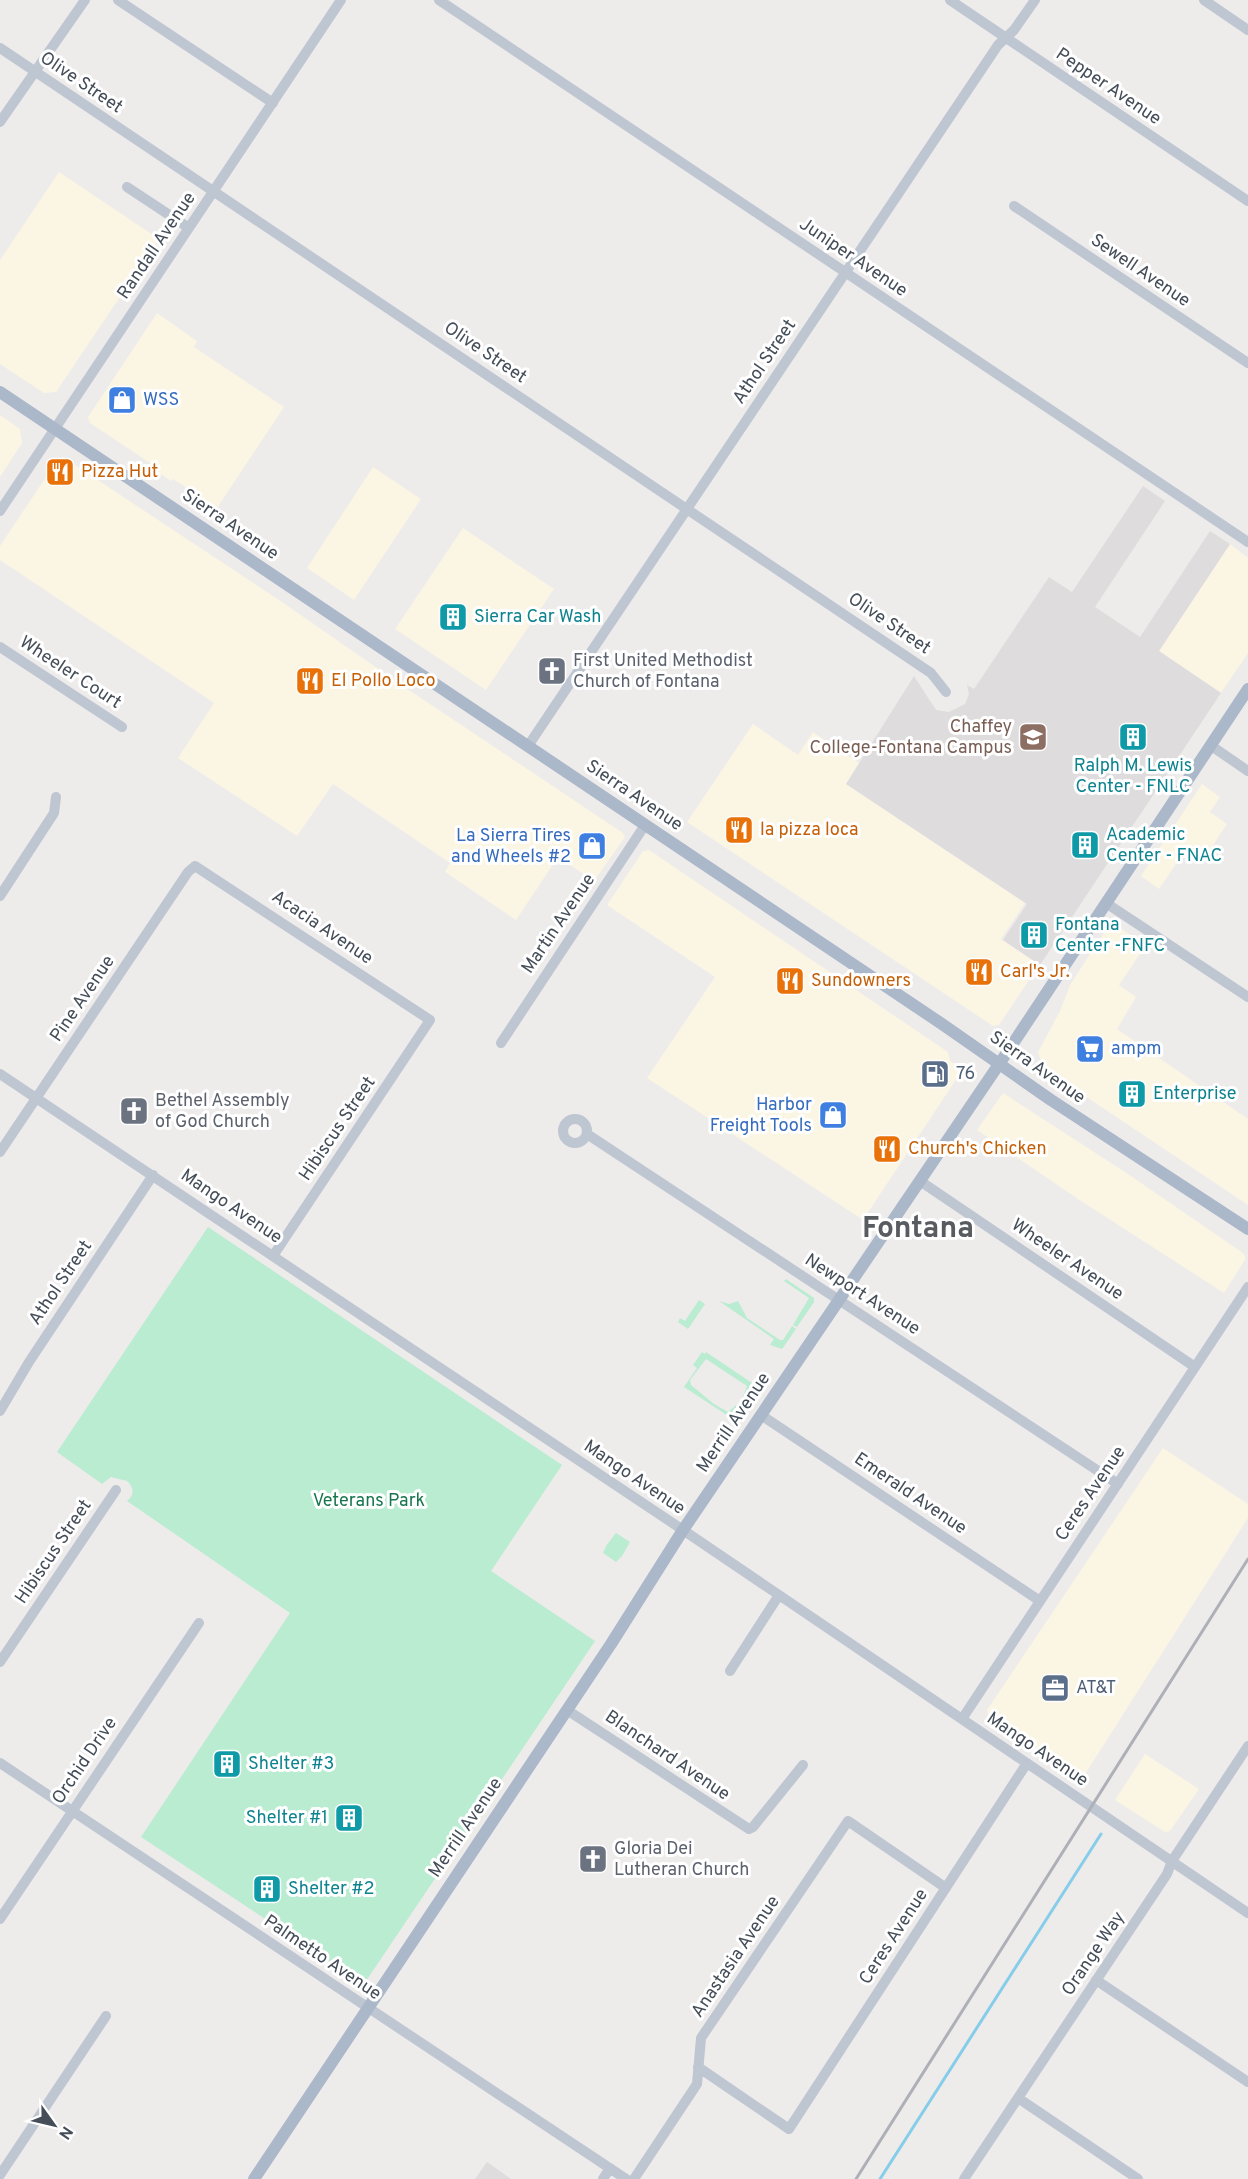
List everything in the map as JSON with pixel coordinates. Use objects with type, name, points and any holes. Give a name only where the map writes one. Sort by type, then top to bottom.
[{"type":"main road","name":"Sierra Avenue","points":[[0,392],[1058,1105],[1248,1229]]},
{"type":"main road","name":"Merrill Avenue","points":[[254,2179],[567,1710],[683,1530],[999,1064],[1248,689]]},
{"type":"street","points":[[0,122],[85,0]]},
{"type":"street","points":[[118,0],[273,103]]},
{"type":"street","name":"Randall Avenue","points":[[0,511],[341,0]]},
{"type":"street","name":"Juniper Avenue","points":[[439,0],[1248,542]]},
{"type":"street","name":"Pepper Avenue","points":[[950,0],[1248,201]]},
{"type":"street","name":"Athol Street","points":[[528,747],[998,45],[1035,0]]},
{"type":"street","points":[[1204,0],[1248,30]]},
{"type":"street","name":"Olive Street","points":[[0,48],[931,673],[946,692]]},
{"type":"street","points":[[128,187],[189,228]]},
{"type":"street","name":"Sewell Avenue","points":[[1014,206],[1248,363]]},
{"type":"street","name":"Wheeler Court","points":[[0,646],[122,727]]},
{"type":"street","points":[[1210,745],[1248,771]]},
{"type":"street","points":[[0,896],[54,813],[56,797]]},
{"type":"street","name":"Martin Avenue","points":[[501,1043],[645,825]]},
{"type":"street","name":"Acacia Avenue","points":[[195,866],[430,1020]]},
{"type":"street","name":"Pine Avenue","points":[[0,1152],[188,872],[195,866]]},
{"type":"street","points":[[1106,903],[1248,997]]},
{"type":"street","name":"Hibiscus Street","points":[[273,1256],[430,1020]]},
{"type":"street","name":"Mango Avenue","points":[[0,1074],[683,1530],[1248,1913]]},
{"type":"street","name":"Newport Avenue","points":[[587,1134],[1118,1484]]},
{"type":"street","name":"Athol Street","points":[[0,1412],[29,1362],[153,1175]]},
{"type":"street","name":"Wheeler Avenue","points":[[920,1180],[1195,1367]]},
{"type":"street","name":"Ceres Avenue","points":[[962,1719],[1248,1287]]},
{"type":"street","name":"Emerald Avenue","points":[[761,1415],[1040,1600]]},
{"type":"street","name":"Hibiscus Street","points":[[0,1662],[116,1490]]},
{"type":"street","points":[[730,1671],[779,1595]]},
{"type":"street","name":"Orchid Drive","points":[[0,1919],[200,1623]]},
{"type":"street","name":"Blanchard Avenue","points":[[567,1710],[749,1829],[803,1765]]},
{"type":"street","name":"Orange Way","points":[[964,2179],[1167,1874],[1172,1861],[1248,1746]]},
{"type":"street","name":"Palmetto Avenue","points":[[0,1763],[626,2179]]},
{"type":"street","name":"Ceres Avenue","points":[[698,2067],[789,2129],[1027,1763]]},
{"type":"street","name":"Anastasia Avenue","points":[[634,2179],[697,2084],[701,2038],[849,1821],[946,1888]]},
{"type":"street","points":[[1096,1980],[1248,2082]]},
{"type":"street","points":[[0,2175],[106,2016]]},
{"type":"street","points":[[1018,2098],[1138,2179]]},
{"type":"street","points":[[603,2179],[610,2168]]},
{"type":"shaded area","points":[[59,172],[159,239],[56,392],[44,393],[0,364],[0,260]]},
{"type":"shaded area","points":[[157,313],[197,341],[194,347],[284,407],[217,508],[173,479],[171,481],[159,473],[153,465],[90,423],[88,417]]},
{"type":"shaded area","points":[[0,415],[20,429],[22,443],[0,477]]},
{"type":"shaded area","points":[[63,457],[623,833],[625,837],[594,881],[558,857],[516,920],[445,872],[450,863],[333,784],[297,836],[178,758],[214,703],[0,560],[0,546],[58,459]]},
{"type":"shaded area","points":[[373,467],[421,499],[354,600],[307,568]]},
{"type":"shaded area","name":"Chaffey College-Fontana Campus","points":[[1143,486],[1165,501],[1095,607],[1140,637],[1210,531],[1230,544],[1159,651],[1221,693],[1040,965],[1003,940],[1027,904],[846,784],[914,676],[936,710],[949,712],[965,704],[969,694],[967,685],[974,689],[1049,577],[1072,592]]},
{"type":"shaded area","points":[[463,528],[554,589],[486,690],[395,629]]},
{"type":"shaded area","points":[[1230,544],[1248,558],[1248,653],[1221,693],[1159,651]]},
{"type":"shaded area","points":[[753,724],[798,755],[813,732],[859,763],[846,784],[1025,903],[1001,939],[1039,965],[999,1025],[993,1026],[687,822]]},
{"type":"shaded area","points":[[1202,784],[1220,797],[1210,812],[1227,824],[1206,856],[1189,845],[1159,889],[1141,876]]},
{"type":"shaded area","points":[[649,850],[948,1052],[950,1061],[963,1069],[863,1220],[647,1078],[715,977],[607,905],[643,851]]},
{"type":"shaded area","points":[[1111,922],[1146,945],[1119,985],[1136,997],[1117,1029],[1248,1119],[1248,1205],[1043,1068],[1038,1052],[1060,1011],[1070,985]]},
{"type":"shaded area","points":[[1003,1093],[1125,1172],[1243,1253],[1246,1258],[1224,1293],[1078,1199],[977,1130]]},
{"type":"shaded area","points":[[1163,1448],[1248,1504],[1248,1518],[1082,1779],[989,1717],[987,1710]]},
{"type":"shaded area","points":[[1145,1754],[1199,1789],[1170,1831],[1165,1832],[1115,1800]]},
{"type":"shaded area","points":[[487,2162],[511,2179],[475,2179]]},
{"type":"green space","name":"Veterans Park","points":[[208,1227],[562,1465],[491,1571],[595,1641],[364,1984],[141,1837],[290,1613],[127,1501],[133,1491],[127,1481],[111,1477],[102,1484],[57,1452]]},
{"type":"green space","points":[[786,1279],[814,1298],[814,1302],[797,1327],[793,1325],[809,1298],[784,1281]]},
{"type":"green space","points":[[699,1300],[705,1304],[688,1329],[678,1322],[680,1318],[685,1321]]},
{"type":"green space","points":[[719,1301],[729,1304],[738,1301],[747,1318],[780,1340],[783,1340],[792,1326],[796,1329],[782,1349],[770,1345],[774,1339]]},
{"type":"green space","points":[[702,1352],[705,1354],[706,1352],[758,1387],[736,1421],[684,1387],[697,1368],[693,1365]],"holes":[[[706,1359],[747,1386],[741,1401],[728,1412],[691,1385],[690,1380]]]},
{"type":"green space","points":[[616,1533],[630,1542],[616,1562],[603,1553]]},
{"type":"waterway","points":[[880,2179],[1101,1834]]},
{"type":"railway","points":[[856,2179],[1248,1559]]},
{"type":"place","name":"WSS","points":[[122,400]]},
{"type":"place","name":"Pizza Hut","points":[[60,472]]},
{"type":"place","name":"Sierra Car Wash","points":[[453,617]]},
{"type":"place","name":"First United Methodist Church of Fontana","points":[[552,671]]},
{"type":"place","name":"El Pollo Loco","points":[[310,681]]},
{"type":"place","name":"Chaffey College-Fontana Campus","points":[[1033,737]]},
{"type":"place","name":"Ralph M. Lewis Center - FNLC","points":[[1133,737]]},
{"type":"place","name":"la pizza loca","points":[[739,830]]},
{"type":"place","name":"Academic Center - FNAC","points":[[1085,845]]},
{"type":"place","name":"La Sierra Tires and Wheels #2","points":[[592,846]]},
{"type":"place","name":"Fontana Center -FNFC","points":[[1034,935]]},
{"type":"place","name":"Carl's Jr.","points":[[979,972]]},
{"type":"place","name":"Sundowners","points":[[790,981]]},
{"type":"place","name":"ampm","points":[[1090,1049]]},
{"type":"place","name":"76","points":[[935,1074]]},
{"type":"place","name":"Enterprise","points":[[1132,1094]]},
{"type":"place","name":"Bethel Assembly of God Church","points":[[134,1111]]},
{"type":"place","name":"Harbor Freight Tools","points":[[833,1115]]},
{"type":"place","name":"Church's Chicken","points":[[887,1149]]},
{"type":"place","name":"AT&T","points":[[1055,1688]]},
{"type":"place","name":"Shelter #3","points":[[227,1764]]},
{"type":"place","name":"Shelter #1","points":[[349,1818]]},
{"type":"place","name":"Gloria Dei Lutheran Church","points":[[593,1859]]},
{"type":"place","name":"Shelter #2","points":[[267,1889]]},
{"type":"district","name":"Fontana","points":[[918,1229]]}]
